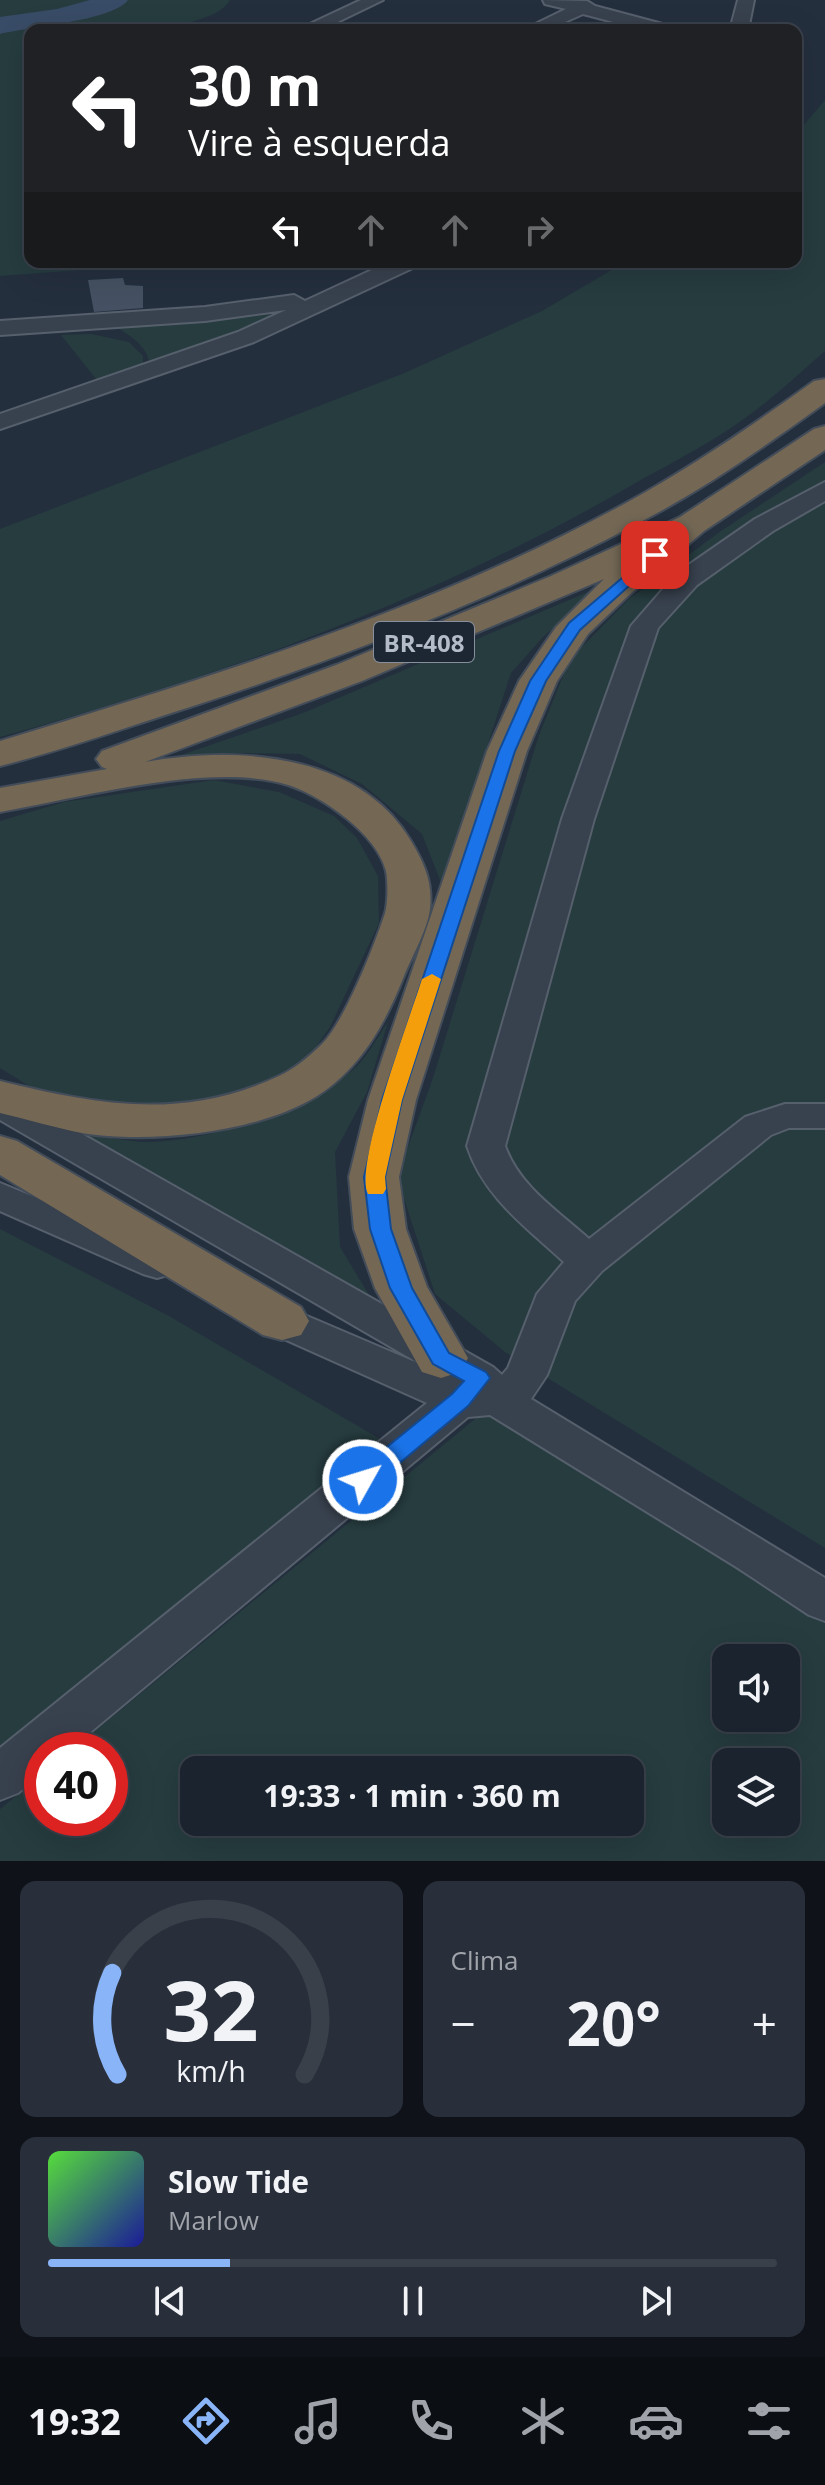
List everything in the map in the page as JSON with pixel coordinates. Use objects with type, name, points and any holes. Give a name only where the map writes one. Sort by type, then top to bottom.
[{"type":"highway","points":[[610,523],[766,413],[800,381],[825,363]]},
{"type":"highway","name":"BR-408","points":[[0,754],[323,649],[531,564],[738,451],[825,388]]},
{"type":"highway","name":"BR-408","points":[[0,799],[349,673],[564,584],[692,524],[825,436]]},
{"type":"highway","points":[[471,1385],[401,1288],[380,1229],[374,1177],[392,1100],[507,751],[538,681],[574,627],[617,586],[692,524]]},
{"type":"highway","points":[[0,799],[179,768],[244,766],[299,775],[346,798],[383,829],[407,870],[408,910],[370,1004],[341,1053],[299,1086],[242,1109],[163,1122],[83,1117],[0,1097]]},
{"type":"highway","points":[[0,1153],[282,1321]]},
{"type":"street","points":[[318,24],[356,5],[375,0]]},
{"type":"street","points":[[551,0],[641,24]]},
{"type":"street","points":[[545,24],[581,8],[611,0]]},
{"type":"street","points":[[740,24],[746,0]]},
{"type":"street","points":[[0,422],[260,331],[394,268]]},
{"type":"street","points":[[0,328],[247,310],[334,295]]},
{"type":"street","points":[[107,322],[139,343],[148,355],[149,372]]},
{"type":"street","points":[[588,1261],[510,1190],[494,1170],[486,1146],[578,819],[645,626],[687,579],[764,525],[825,490]]},
{"type":"street","points":[[0,1104],[754,1555],[825,1602]]},
{"type":"street","points":[[0,1196],[282,1321],[471,1385],[526,1375],[557,1294],[588,1261],[758,1126],[785,1116],[825,1116]]},
{"type":"street","points":[[0,1778],[471,1385]]},
{"type":"green space","points":[[0,0],[230,0],[217,12],[179,24],[24,24],[24,268],[107,268],[0,276]]},
{"type":"green space","points":[[825,100],[825,351],[756,410],[696,450],[557,526],[403,599],[244,661],[82,714],[0,737],[0,529],[402,374],[542,311],[615,268],[802,268],[802,127]]},
{"type":"green space","points":[[334,295],[313,309],[150,364],[141,346],[113,325],[279,305]]},
{"type":"green space","points":[[91,334],[129,342],[143,356],[143,368],[101,385],[61,335]]},
{"type":"green space","points":[[825,462],[825,1548],[505,1352],[435,1294],[397,1177],[433,1078],[539,735],[570,659],[630,598],[721,531]]},
{"type":"green space","points":[[602,586],[543,637],[511,673],[442,885],[422,834],[362,784],[300,754],[238,753],[138,770],[303,713]]},
{"type":"green space","points":[[214,780],[279,792],[334,816],[357,838],[378,876],[379,923],[330,1027],[303,1066],[222,1107],[133,1110],[29,1086],[0,1068],[0,821],[64,802]]},
{"type":"green space","points":[[388,1022],[367,1092],[335,1152],[340,1247],[374,1303],[83,1134],[144,1142],[169,1141],[256,1121],[285,1110],[336,1083],[356,1067]]},
{"type":"green space","points":[[0,1229],[169,1316],[387,1443],[48,1732],[24,1732],[24,1753],[0,1773]]},
{"type":"green space","points":[[492,1405],[825,1603],[825,1861],[0,1861],[0,1809],[24,1790],[24,1836],[128,1836],[128,1732],[94,1732]]},
{"type":"building","points":[[123,278],[125,285],[143,286],[143,308],[94,312],[88,280]]},
{"type":"waterway","points":[[0,26],[67,15],[115,0]]},
{"type":"slow traffic","points":[[376,1189],[374,1177],[392,1100],[432,979]]},
{"type":"route","points":[[363,1480],[460,1400],[478,1378],[441,1358],[401,1288],[380,1229],[374,1177],[392,1100],[507,751],[538,681],[574,627],[655,555]]}]
